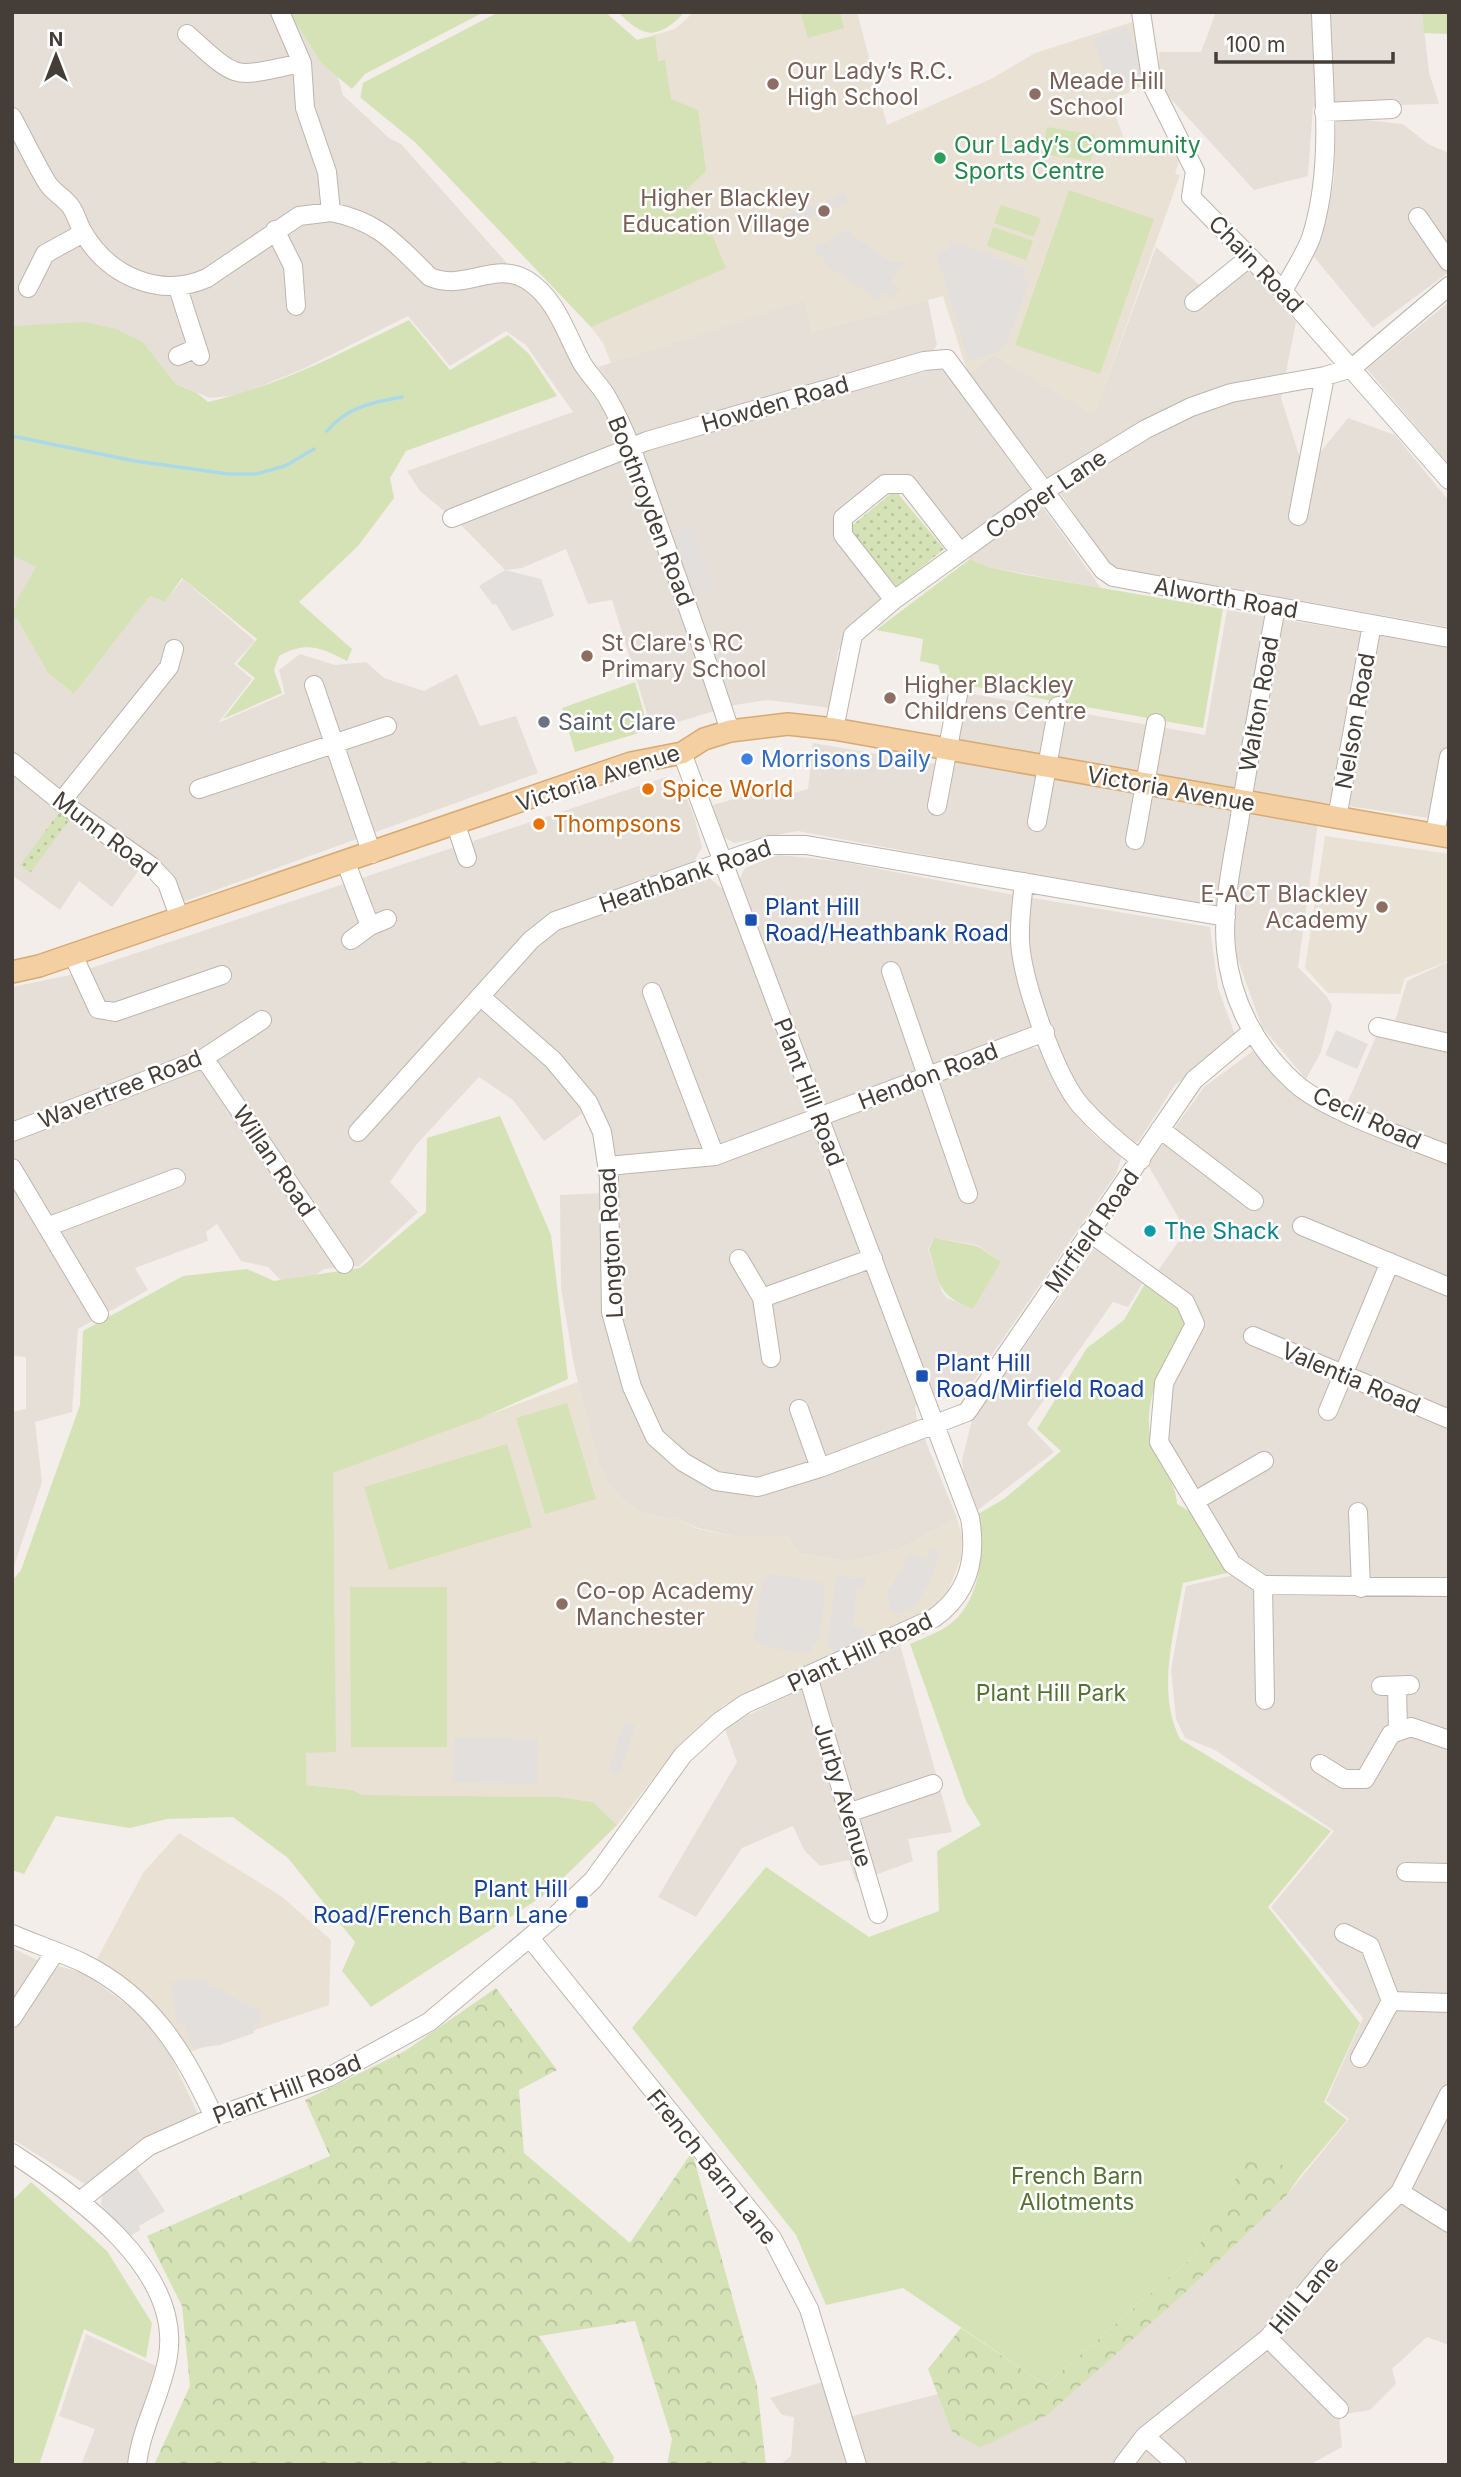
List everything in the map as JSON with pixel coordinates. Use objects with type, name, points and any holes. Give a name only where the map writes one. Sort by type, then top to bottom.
[{"type":"main road","name":"Victoria Avenue","points":[[12,972],[73,955],[346,863],[631,763],[682,753],[705,739],[730,731],[788,724],[834,729],[1442,835]]},
{"type":"street","points":[[12,117],[18,139],[50,187],[71,207],[83,233],[108,261],[132,278],[178,288],[207,278],[299,216],[331,212],[327,172],[305,107],[302,63],[280,12]]},
{"type":"street","name":"Chain Road","points":[[1141,12],[1152,85],[1195,171],[1191,197],[1283,291],[1449,480]]},
{"type":"street","points":[[1283,291],[1310,241],[1320,205],[1324,172],[1321,12]]},
{"type":"street","points":[[184,32],[224,68],[238,75],[302,63]]},
{"type":"street","points":[[1324,112],[1392,110]]},
{"type":"street","name":"Boothroyden Road","points":[[331,212],[352,216],[378,228],[430,277],[462,283],[504,272],[530,282],[559,315],[582,363],[607,397],[630,447],[730,731]]},
{"type":"street","points":[[1418,217],[1449,262]]},
{"type":"street","points":[[275,230],[293,266],[296,306]]},
{"type":"street","points":[[28,288],[29,269],[45,254],[83,233]]},
{"type":"street","points":[[1194,302],[1250,257]]},
{"type":"street","points":[[1352,368],[1449,286]]},
{"type":"street","points":[[177,356],[198,352],[178,288]]},
{"type":"street","name":"Howden Road","points":[[452,518],[630,447],[910,365],[947,359],[1046,490]]},
{"type":"street","name":"Cooper Lane","points":[[834,729],[853,635],[894,600],[1046,490],[1146,429],[1191,407],[1231,393],[1325,376],[1352,368]]},
{"type":"street","points":[[1298,516],[1325,376]]},
{"type":"street","points":[[894,600],[843,535],[843,518],[885,484],[907,484],[960,552]]},
{"type":"street","name":"Alworth Road","points":[[1046,490],[1103,570],[1113,577],[1449,638]]},
{"type":"street","name":"Walton Road","points":[[1242,801],[1276,607]]},
{"type":"street","name":"Nelson Road","points":[[1338,818],[1372,624]]},
{"type":"street","points":[[61,802],[169,667],[174,649]]},
{"type":"street","points":[[314,685],[372,854]]},
{"type":"street","points":[[937,806],[959,689]]},
{"type":"street","points":[[1037,822],[1058,706]]},
{"type":"street","points":[[1135,841],[1156,723]]},
{"type":"street","points":[[199,789],[387,726]]},
{"type":"street","name":"Plant Hill Road","points":[[81,2200],[149,2146],[214,2117],[329,2077],[378,2053],[429,2022],[530,1938],[593,1880],[683,1755],[701,1737],[746,1704],[934,1618],[954,1602],[963,1586],[974,1551],[970,1518],[682,753]]},
{"type":"street","points":[[1442,835],[1449,757]]},
{"type":"street","name":"Munn Road","points":[[12,762],[61,802],[160,874],[167,883],[180,919]]},
{"type":"street","name":"Cecil Road","points":[[1242,801],[1226,916],[1228,962],[1250,1033],[1296,1084],[1341,1110],[1449,1155]]},
{"type":"street","points":[[456,825],[467,858]]},
{"type":"street","name":"Heathbank Road","points":[[358,1132],[531,940],[555,921],[770,845],[798,844],[1226,916]]},
{"type":"street","points":[[346,863],[378,922],[351,940]]},
{"type":"street","points":[[1024,882],[1021,954],[1045,1032],[1080,1104],[1115,1139],[1142,1160]]},
{"type":"street","points":[[73,955],[97,1009],[106,1013],[116,1012],[222,975]]},
{"type":"street","points":[[891,971],[968,1194]]},
{"type":"street","points":[[652,992],[715,1156]]},
{"type":"street","name":"Longton Road","points":[[480,996],[553,1060],[588,1102],[602,1132],[608,1166],[611,1312],[632,1387],[655,1437],[683,1462],[716,1481],[758,1487],[820,1468],[934,1426]]},
{"type":"street","name":"Wavertree Road","points":[[12,1132],[204,1058],[262,1020]]},
{"type":"street","points":[[1378,1027],[1449,1043]]},
{"type":"street","name":"Hendon Road","points":[[608,1166],[715,1156],[1045,1032]]},
{"type":"street","name":"Mirfield Road","points":[[934,1426],[967,1412],[1089,1231],[1142,1160],[1194,1080],[1250,1033]]},
{"type":"street","name":"Willan Road","points":[[204,1058],[344,1264]]},
{"type":"street","points":[[1160,1129],[1254,1201]]},
{"type":"street","points":[[12,1168],[100,1314]]},
{"type":"street","points":[[47,1227],[176,1178]]},
{"type":"street","points":[[1302,1226],[1449,1287]]},
{"type":"street","points":[[1089,1231],[1185,1302],[1195,1324],[1164,1383],[1159,1442],[1232,1564],[1263,1585],[1449,1587]]},
{"type":"street","points":[[762,1298],[873,1258]]},
{"type":"street","points":[[738,1259],[762,1298],[771,1358]]},
{"type":"street","points":[[1328,1411],[1390,1262]]},
{"type":"street","name":"Valentia Road","points":[[1253,1336],[1342,1376],[1449,1419]]},
{"type":"street","points":[[799,1409],[820,1468]]},
{"type":"street","points":[[1195,1501],[1264,1461]]},
{"type":"street","points":[[1357,1512],[1361,1588]]},
{"type":"street","points":[[1263,1585],[1265,1700]]},
{"type":"street","name":"Jurby Avenue","points":[[808,1676],[878,1914]]},
{"type":"street","points":[[1396,1686],[1398,1731]]},
{"type":"street","points":[[1320,1764],[1344,1779],[1365,1779],[1391,1734],[1411,1727],[1449,1740]]},
{"type":"street","points":[[848,1812],[933,1784]]},
{"type":"street","points":[[1406,1872],[1449,1873]]},
{"type":"street","points":[[1344,1933],[1370,1946],[1391,2001],[1360,2058]]},
{"type":"street","points":[[12,1934],[96,1970],[146,2008],[191,2066],[214,2117]]},
{"type":"street","name":"French Barn Lane","points":[[530,1938],[772,2238],[809,2309],[857,2465]]},
{"type":"street","points":[[12,2018],[55,1952]]},
{"type":"street","points":[[1391,2001],[1449,2003]]},
{"type":"street","name":"Hill Lane","points":[[1123,2465],[1145,2437],[1268,2338],[1334,2258],[1400,2192],[1444,2119],[1449,2094]]},
{"type":"street","points":[[12,2153],[81,2200],[147,2272],[168,2329],[168,2356],[136,2465]]},
{"type":"street","points":[[1400,2192],[1449,2223]]},
{"type":"street","points":[[1268,2338],[1339,2409]]},
{"type":"street","points":[[1145,2437],[1177,2465]]},
{"type":"shaded area","points":[[12,12],[289,12],[321,63],[338,77],[343,95],[389,138],[401,144],[552,314],[580,373],[606,415],[621,462],[652,447],[938,368],[946,372],[1101,588],[988,567],[970,559],[910,478],[889,479],[837,537],[882,599],[853,624],[838,651],[831,708],[768,700],[734,705],[652,730],[612,600],[588,604],[566,549],[522,568],[505,570],[461,525],[420,491],[407,471],[573,412],[526,345],[506,331],[450,366],[408,316],[303,369],[239,395],[210,398],[176,384],[143,342],[37,325],[12,326]]},
{"type":"shaded area","name":"Higher Blackley Education Village","points":[[499,12],[605,12],[637,40],[675,29],[694,12],[857,12],[887,125],[991,79],[1035,53],[1135,21],[1147,84],[1110,101],[1130,155],[1175,144],[1181,155],[1175,174],[1180,175],[1094,416],[994,355],[968,374],[943,296],[812,332],[803,301],[611,363],[603,343],[591,327],[415,142],[360,97],[363,83]]},
{"type":"shaded area","points":[[1216,12],[1422,12],[1429,72],[1439,104],[1313,107],[1308,176],[1254,190],[1160,87],[1159,52],[1201,52]]},
{"type":"shaded area","points":[[1127,26],[1145,75],[1124,84],[1122,78],[1109,84],[1092,39]]},
{"type":"shaded area","points":[[1336,117],[1403,124],[1428,144],[1449,153],[1449,272],[1373,328],[1314,257],[1327,217],[1334,180]]},
{"type":"shaded area","points":[[843,191],[849,201],[831,211],[786,226],[783,215],[826,202]]},
{"type":"shaded area","points":[[849,229],[854,237],[891,262],[904,262],[891,282],[900,288],[892,299],[883,293],[878,300],[822,262],[826,256],[815,255],[816,243],[826,243]]},
{"type":"shaded area","points":[[951,241],[1026,268],[1022,277],[1030,280],[1008,340],[995,353],[969,361],[938,259],[941,249],[947,251]]},
{"type":"shaded area","points":[[1156,247],[1210,294],[1246,266],[1296,322],[1281,398],[1300,458],[1314,460],[1348,418],[1395,435],[1449,501],[1449,627],[1110,567],[1062,496],[968,374],[994,355],[1094,415]]},
{"type":"shaded area","points":[[804,300],[812,332],[928,300],[937,345],[933,351],[642,436],[632,432],[618,396],[598,367]]},
{"type":"shaded area","points":[[1449,302],[1449,465],[1367,369]]},
{"type":"shaded area","points":[[692,528],[713,589],[696,595],[675,534]]},
{"type":"shaded area","points":[[12,555],[36,567],[12,611]]},
{"type":"shaded area","points":[[505,570],[541,579],[554,616],[512,631],[496,604],[493,605],[479,586]]},
{"type":"shaded area","points":[[183,579],[255,641],[234,664],[252,679],[218,723],[285,694],[279,670],[300,654],[335,665],[366,662],[384,678],[424,691],[457,674],[480,726],[516,716],[538,773],[180,903],[147,859],[112,907],[79,881],[60,910],[12,875],[12,616],[17,619],[48,673],[74,694],[150,596],[165,602]]},
{"type":"shaded area","points":[[1227,610],[1449,647],[1449,821],[1321,802],[1298,967],[1327,997],[1332,1006],[1321,1052],[1306,1079],[1262,1027],[1233,946],[1232,912],[798,831],[734,843],[719,834],[713,805],[751,794],[790,794],[808,789],[813,743],[953,767],[967,693],[1205,735]]},
{"type":"shaded area","points":[[666,777],[683,787],[695,820],[702,847],[694,862],[721,888],[739,881],[745,868],[778,855],[838,861],[1009,894],[1210,927],[1218,988],[1236,1037],[1175,1085],[1138,1142],[1128,1144],[1081,1101],[1056,1044],[1049,1020],[1017,1036],[724,1145],[691,1153],[618,1161],[594,1105],[544,1141],[513,1100],[479,1077],[416,1145],[390,1182],[418,1212],[359,1266],[324,1269],[292,1292],[268,1267],[241,1261],[217,1224],[206,1232],[208,1241],[135,1268],[148,1290],[78,1329],[72,1412],[35,1422],[42,1482],[12,1572],[12,1412],[26,1409],[26,1357],[15,1356],[12,1350],[12,987],[70,975]]},
{"type":"shaded area","name":"E-ACT Blackley Academy","points":[[1325,836],[1449,854],[1449,961],[1405,978],[1400,994],[1328,993],[1305,968]]},
{"type":"shaded area","points":[[1445,963],[1449,965],[1449,1581],[1275,1580],[1233,1554],[1164,1440],[1157,1272],[1186,1231],[1148,1165],[1204,1087],[1253,1051],[1292,1094],[1339,1122],[1378,1032],[1391,1035],[1407,981]]},
{"type":"shaded area","points":[[1336,1030],[1368,1044],[1357,1069],[1325,1055]]},
{"type":"shaded area","points":[[1030,1047],[1043,1050],[1067,1105],[1096,1137],[1122,1155],[1116,1174],[976,1378],[966,1390],[945,1389],[915,1406],[917,1420],[957,1518],[896,1551],[848,1561],[797,1553],[788,1536],[733,1536],[646,1514],[625,1502],[608,1484],[598,1461],[574,1366],[561,1288],[560,1195],[602,1193],[616,1176],[630,1170],[722,1161]],"holes":[[[934,1238],[977,1245],[1001,1262],[972,1309],[947,1298],[942,1292],[928,1249]]]},
{"type":"shaded area","points":[[1097,1244],[1145,1279],[1128,1307],[1113,1302],[1027,1424],[1054,1452],[978,1510],[964,1477],[962,1460],[972,1420]]},
{"type":"shaded area","name":"Co-op Academy Manchester","points":[[578,1382],[598,1461],[608,1484],[625,1502],[646,1514],[733,1536],[788,1536],[797,1553],[848,1561],[896,1551],[957,1518],[962,1537],[961,1558],[948,1591],[920,1616],[724,1705],[679,1745],[617,1825],[593,1802],[560,1797],[363,1795],[353,1790],[306,1785],[306,1753],[187,1534],[332,1472]]},
{"type":"shaded area","points":[[931,1549],[940,1551],[930,1581],[912,1610],[907,1608],[899,1617],[888,1607],[892,1601],[886,1595],[910,1554],[927,1560]]},
{"type":"shaded area","points":[[771,1574],[820,1582],[825,1586],[820,1635],[810,1651],[802,1653],[763,1646],[754,1639],[762,1580]]},
{"type":"shaded area","points":[[1239,1574],[1272,1596],[1449,1596],[1449,2345],[1427,2337],[1392,2369],[1396,2384],[1370,2410],[1339,2415],[1342,2447],[1309,2465],[780,2465],[791,2456],[794,2417],[782,2415],[770,2398],[829,2380],[841,2419],[938,2394],[952,2432],[980,2448],[1047,2414],[1186,2292],[1286,2196],[1349,2119],[1326,2101],[1363,2018],[1271,1907],[1334,1831],[1215,1750],[1185,1738],[1176,1719],[1171,1670],[1186,1586]]},
{"type":"shaded area","points":[[837,1575],[866,1579],[865,1588],[857,1587],[852,1626],[866,1629],[866,1640],[836,1653],[827,1644]]},
{"type":"shaded area","points":[[899,1641],[952,1832],[908,1839],[913,1861],[856,1882],[849,1860],[820,1866],[804,1850],[793,1826],[742,1848],[696,1917],[658,1897],[737,1762],[724,1727]]},
{"type":"shaded area","points":[[624,1722],[635,1725],[620,1774],[609,1771]]},
{"type":"shaded area","points":[[454,1738],[538,1739],[537,1784],[453,1782]]},
{"type":"shaded area","points":[[179,1833],[281,1896],[331,1940],[329,2005],[190,2052],[153,2002],[96,1961],[143,1873]]},
{"type":"shaded area","points":[[12,1948],[35,1959],[86,1974],[131,2008],[164,2042],[199,2116],[135,2147],[85,2184],[12,2139]]},
{"type":"shaded area","points":[[201,1980],[259,2011],[260,2023],[253,2025],[254,2033],[220,2045],[192,2048],[185,2024],[177,2024],[171,1982]]},
{"type":"shaded area","points":[[136,2167],[165,2211],[139,2226],[140,2230],[130,2236],[101,2205],[102,2195]]},
{"type":"shaded area","points":[[86,2334],[156,2366],[127,2465],[81,2465],[95,2429],[59,2416]]},
{"type":"green space","points":[[289,12],[484,12],[365,74],[352,89],[321,63]]},
{"type":"green space","points":[[499,12],[605,12],[637,40],[655,36],[658,61],[665,60],[671,99],[698,110],[706,171],[684,192],[711,232],[726,268],[591,327],[415,142],[361,98],[363,83]]},
{"type":"green space","points":[[618,12],[685,12],[667,28],[651,33],[636,27]]},
{"type":"green space","points":[[800,12],[840,12],[844,28],[808,38]]},
{"type":"green space","points":[[1422,12],[1449,12],[1449,34],[1424,33]]},
{"type":"green space","points":[[1047,127],[1095,135],[1091,161],[1042,154]]},
{"type":"green space","points":[[1069,190],[1154,219],[1100,374],[1015,345]]},
{"type":"green space","points":[[1001,205],[1041,218],[1034,237],[994,223]]},
{"type":"green space","points":[[993,227],[1033,241],[1026,260],[987,246]]},
{"type":"green space","points":[[409,320],[450,370],[508,335],[529,354],[557,396],[406,451],[390,478],[394,498],[358,546],[299,602],[352,649],[347,661],[321,649],[305,647],[289,651],[279,656],[274,670],[282,693],[223,719],[255,678],[237,664],[257,639],[182,578],[165,602],[150,596],[74,694],[48,673],[17,619],[12,616],[17,600],[36,567],[12,555],[12,326],[85,322],[116,329],[143,342],[176,384],[197,393],[208,402],[285,377]]},
{"type":"green space","points":[[895,490],[944,549],[897,587],[848,529]]},
{"type":"green space","points":[[970,559],[988,567],[1021,574],[1223,609],[1203,728],[943,681],[938,665],[920,661],[923,639],[876,630]]},
{"type":"green space","points":[[635,682],[649,730],[575,752],[562,708]]},
{"type":"green space","points":[[63,807],[73,815],[30,873],[20,865]]},
{"type":"green space","points":[[500,1116],[551,1235],[568,1379],[481,1418],[333,1473],[336,1752],[306,1753],[306,1785],[353,1790],[363,1795],[560,1797],[593,1802],[617,1825],[549,1892],[371,2007],[342,1971],[355,1942],[288,1858],[233,1817],[167,1819],[130,1828],[56,1816],[24,1874],[12,1870],[12,1581],[21,1570],[80,1405],[83,1331],[183,1276],[247,1269],[274,1281],[360,1268],[426,1212],[427,1138]]},
{"type":"green space","points":[[934,1238],[977,1246],[1001,1262],[973,1309],[952,1299],[941,1286],[929,1249]]},
{"type":"green space","points":[[1147,1280],[1180,1303],[1187,1322],[1163,1368],[1151,1399],[1150,1432],[1154,1449],[1174,1489],[1177,1504],[1191,1512],[1236,1571],[1183,1583],[1169,1662],[1169,1701],[1173,1720],[1180,1739],[1331,1831],[1268,1907],[1360,2023],[1324,2102],[1347,2120],[1300,2176],[1253,2147],[1193,2256],[1046,2385],[903,2288],[826,2305],[796,2235],[632,2028],[766,1867],[869,1937],[939,1911],[937,1851],[981,1825],[966,1801],[910,1644],[948,1626],[966,1606],[977,1581],[979,1568],[978,1514],[1004,1499],[1061,1451],[1037,1429],[1087,1348],[1124,1320]]},
{"type":"green space","points":[[567,1403],[596,1499],[545,1514],[516,1418]]},
{"type":"green space","points":[[507,1444],[532,1527],[389,1570],[364,1487]]},
{"type":"green space","points":[[350,1587],[447,1587],[447,1747],[351,1747]]},
{"type":"green space","points":[[496,1988],[557,2070],[519,2090],[524,2153],[630,2243],[692,2152],[757,2386],[766,2465],[667,2465],[672,2439],[635,2321],[539,2336],[614,2457],[612,2465],[154,2465],[190,2386],[182,2306],[147,2236],[330,2156],[305,2100],[405,2051]]},
{"type":"green space","points":[[1253,2146],[1300,2176],[1286,2196],[1186,2292],[1047,2415],[980,2448],[952,2432],[928,2369],[961,2328],[1046,2385],[1193,2256]]},
{"type":"green space","points":[[31,2182],[107,2251],[152,2323],[146,2358],[84,2329],[39,2465],[12,2465],[12,2201]]},
{"type":"waterway","points":[[327,431],[352,411],[402,397]]},
{"type":"waterway","points":[[12,436],[135,461],[229,474],[256,474],[285,466],[314,449]]},
{"type":"place","name":"Our Lady’s R.C. High School","points":[[773,84]]},
{"type":"place","name":"Meade Hill School","points":[[1035,94]]},
{"type":"place","name":"Our Lady’s Community Sports Centre","points":[[940,158]]},
{"type":"place","name":"Higher Blackley Education Village","points":[[824,211]]},
{"type":"place","name":"St Clare's RC Primary School","points":[[587,656]]},
{"type":"place","name":"Higher Blackley Childrens Centre","points":[[890,698]]},
{"type":"place","name":"Saint Clare","points":[[544,722]]},
{"type":"place","name":"Morrisons Daily","points":[[747,759]]},
{"type":"place","name":"Spice World","points":[[648,789]]},
{"type":"place","name":"Thompsons","points":[[539,824]]},
{"type":"place","name":"E-ACT Blackley Academy","points":[[1382,907]]},
{"type":"place","name":"Plant Hill Road/Heathbank Road","points":[[751,920]]},
{"type":"place","name":"The Shack","points":[[1150,1231]]},
{"type":"place","name":"Plant Hill Road/Mirfield Road","points":[[922,1376]]},
{"type":"place","name":"Co-op Academy Manchester","points":[[562,1604]]},
{"type":"place","name":"Plant Hill Road/French Barn Lane","points":[[582,1902]]},
{"type":"park label","name":"Plant Hill Park","points":[[1051,1693]]},
{"type":"park label","name":"French Barn Allotments","points":[[1077,2189]]}]
